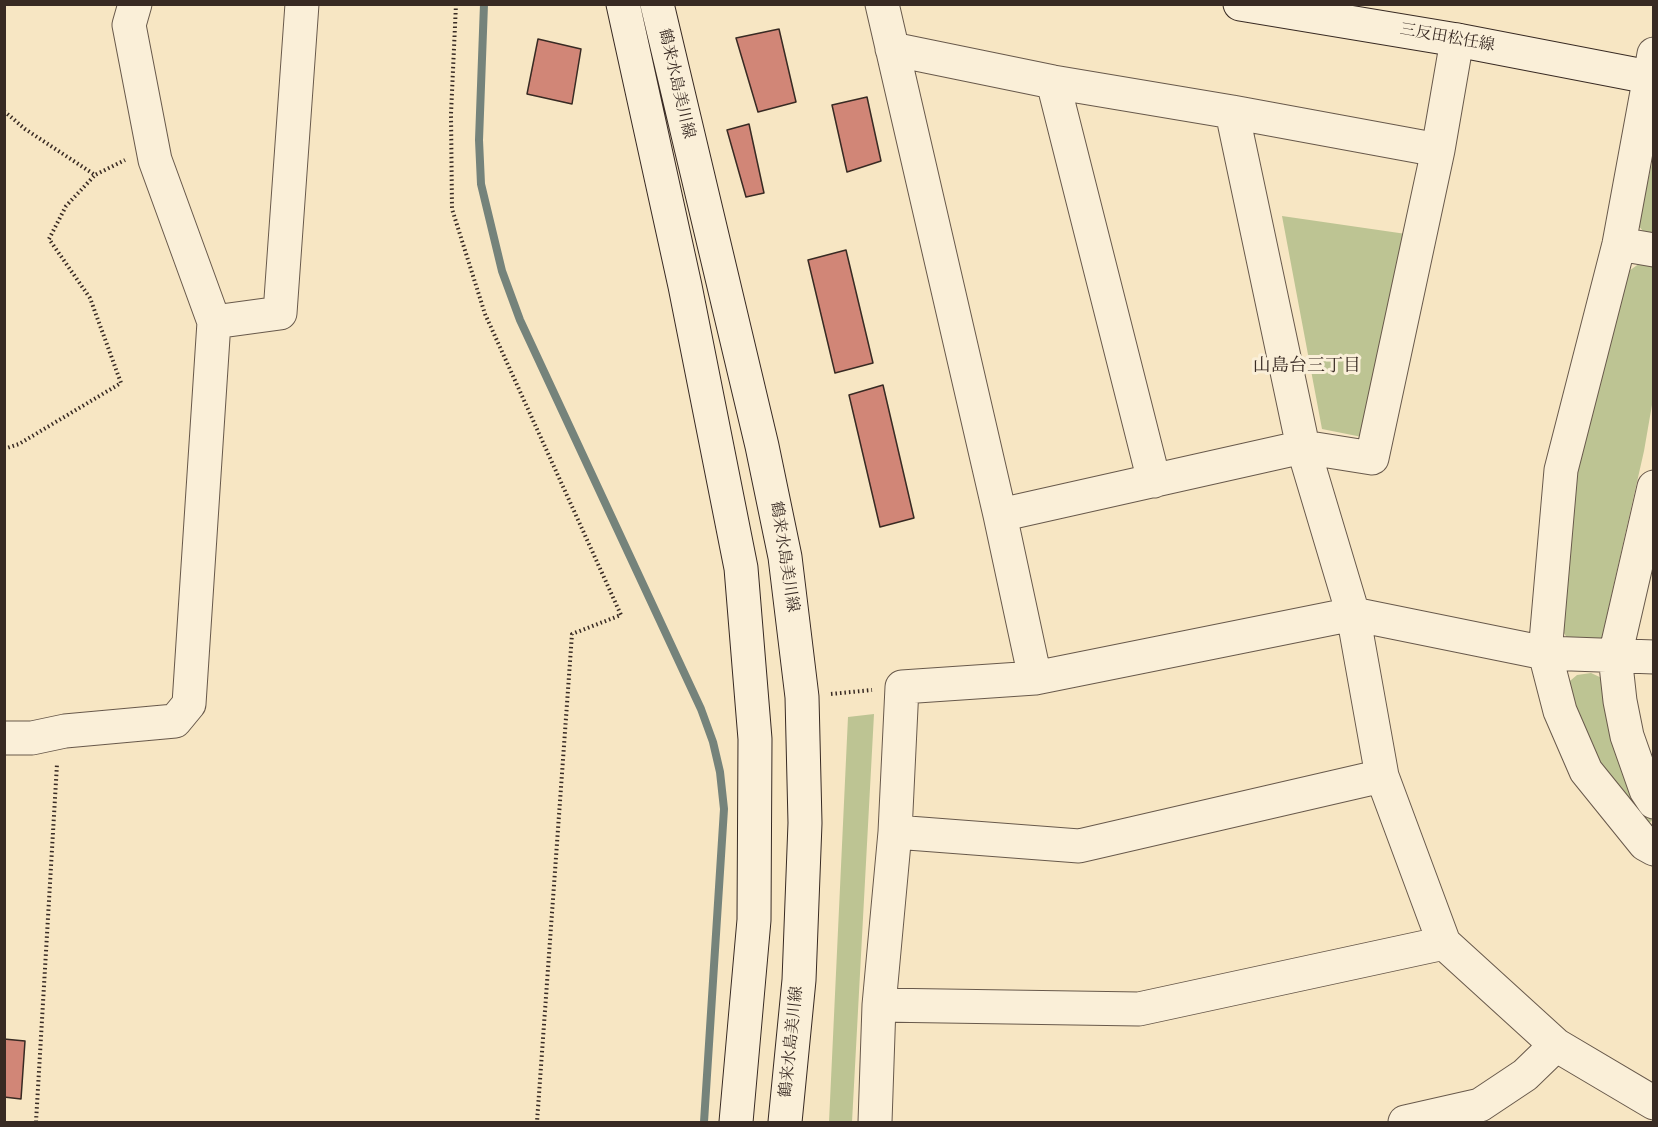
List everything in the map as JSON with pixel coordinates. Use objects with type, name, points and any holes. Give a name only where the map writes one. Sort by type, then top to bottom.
[{"type":"street","points":[[4,738],[32,738],[175,721],[189,704],[214,322],[155,160],[129,25],[135,4]]},
{"type":"street","points":[[214,322],[280,313],[302,4]]},
{"type":"street","name":"鶴来水島美川線","points":[[623,4],[685,286],[741,568],[755,740],[754,908],[736,1122]]},
{"type":"street","name":"鶴来水島美川線","points":[[657,4],[762,446],[785,557],[802,697],[805,823],[799,980],[784,1122]]},
{"type":"street","points":[[882,4],[1000,515],[1035,678]]},
{"type":"street","name":"三反田松任線","points":[[1240,4],[1652,70]]},
{"type":"street","points":[[1000,515],[1303,447],[1372,458],[1438,150],[1457,40]]},
{"type":"street","points":[[892,50],[1053,82],[1438,150]]},
{"type":"street","points":[[1652,70],[1619,244],[1561,470],[1545,653],[1560,711],[1586,771],[1645,844],[1653,849]]},
{"type":"street","points":[[1053,82],[1154,481]]},
{"type":"street","points":[[1232,112],[1303,447],[1353,614],[1382,776],[1444,943],[1556,1045],[1653,1103]]},
{"type":"street","points":[[1619,244],[1653,250]]},
{"type":"street","points":[[1653,487],[1615,656],[1620,701],[1628,736],[1646,790],[1653,802]]},
{"type":"street","points":[[875,1122],[879,1005],[895,832],[902,687],[1035,678],[1353,614],[1545,653],[1653,657]]},
{"type":"street","points":[[895,832],[1079,846],[1382,776]]},
{"type":"street","points":[[879,1005],[1139,1009],[1444,943]]},
{"type":"street","points":[[1405,1122],[1480,1105],[1525,1075],[1556,1045]]},
{"type":"path","points":[[456,4],[451,114],[452,209],[485,314],[621,615],[572,634],[537,1122]]},
{"type":"path","points":[[4,111],[25,129],[95,175]]},
{"type":"path","points":[[4,449],[19,444],[121,383],[90,298],[49,238],[66,206],[95,175],[139,152],[155,160]]},
{"type":"path","points":[[802,697],[902,687]]},
{"type":"path","points":[[36,1122],[59,733]]},
{"type":"green space","points":[[1653,159],[1653,238],[1647,236],[1638,225]]},
{"type":"green space","points":[[1282,216],[1406,234],[1367,438],[1322,429]]},
{"type":"green space","points":[[1643,261],[1653,264],[1653,399],[1644,451],[1601,641],[1567,638],[1562,630],[1560,543],[1605,346],[1626,273]]},
{"type":"green space","points":[[1591,673],[1604,679],[1625,768],[1652,821],[1643,825],[1587,745],[1564,686],[1577,675]]},
{"type":"green space","points":[[874,714],[852,1122],[829,1122],[848,717]]},
{"type":"building","points":[[779,29],[796,102],[758,112],[736,38]]},
{"type":"building","points":[[538,39],[581,49],[572,104],[527,94]]},
{"type":"building","points":[[867,97],[881,161],[847,172],[832,105]]},
{"type":"building","points":[[749,124],[764,193],[746,197],[727,130]]},
{"type":"building","points":[[846,250],[873,363],[835,373],[808,260]]},
{"type":"building","points":[[883,385],[914,518],[880,527],[849,395]]},
{"type":"building","points":[[4,1039],[25,1041],[21,1099],[4,1097]]},
{"type":"waterway","points":[[484,4],[479,140],[481,184],[502,271],[520,320],[701,709],[713,742],[720,772],[724,809],[704,1122]]},
{"type":"district","name":"山島台三丁目","points":[[1307,368]]}]
